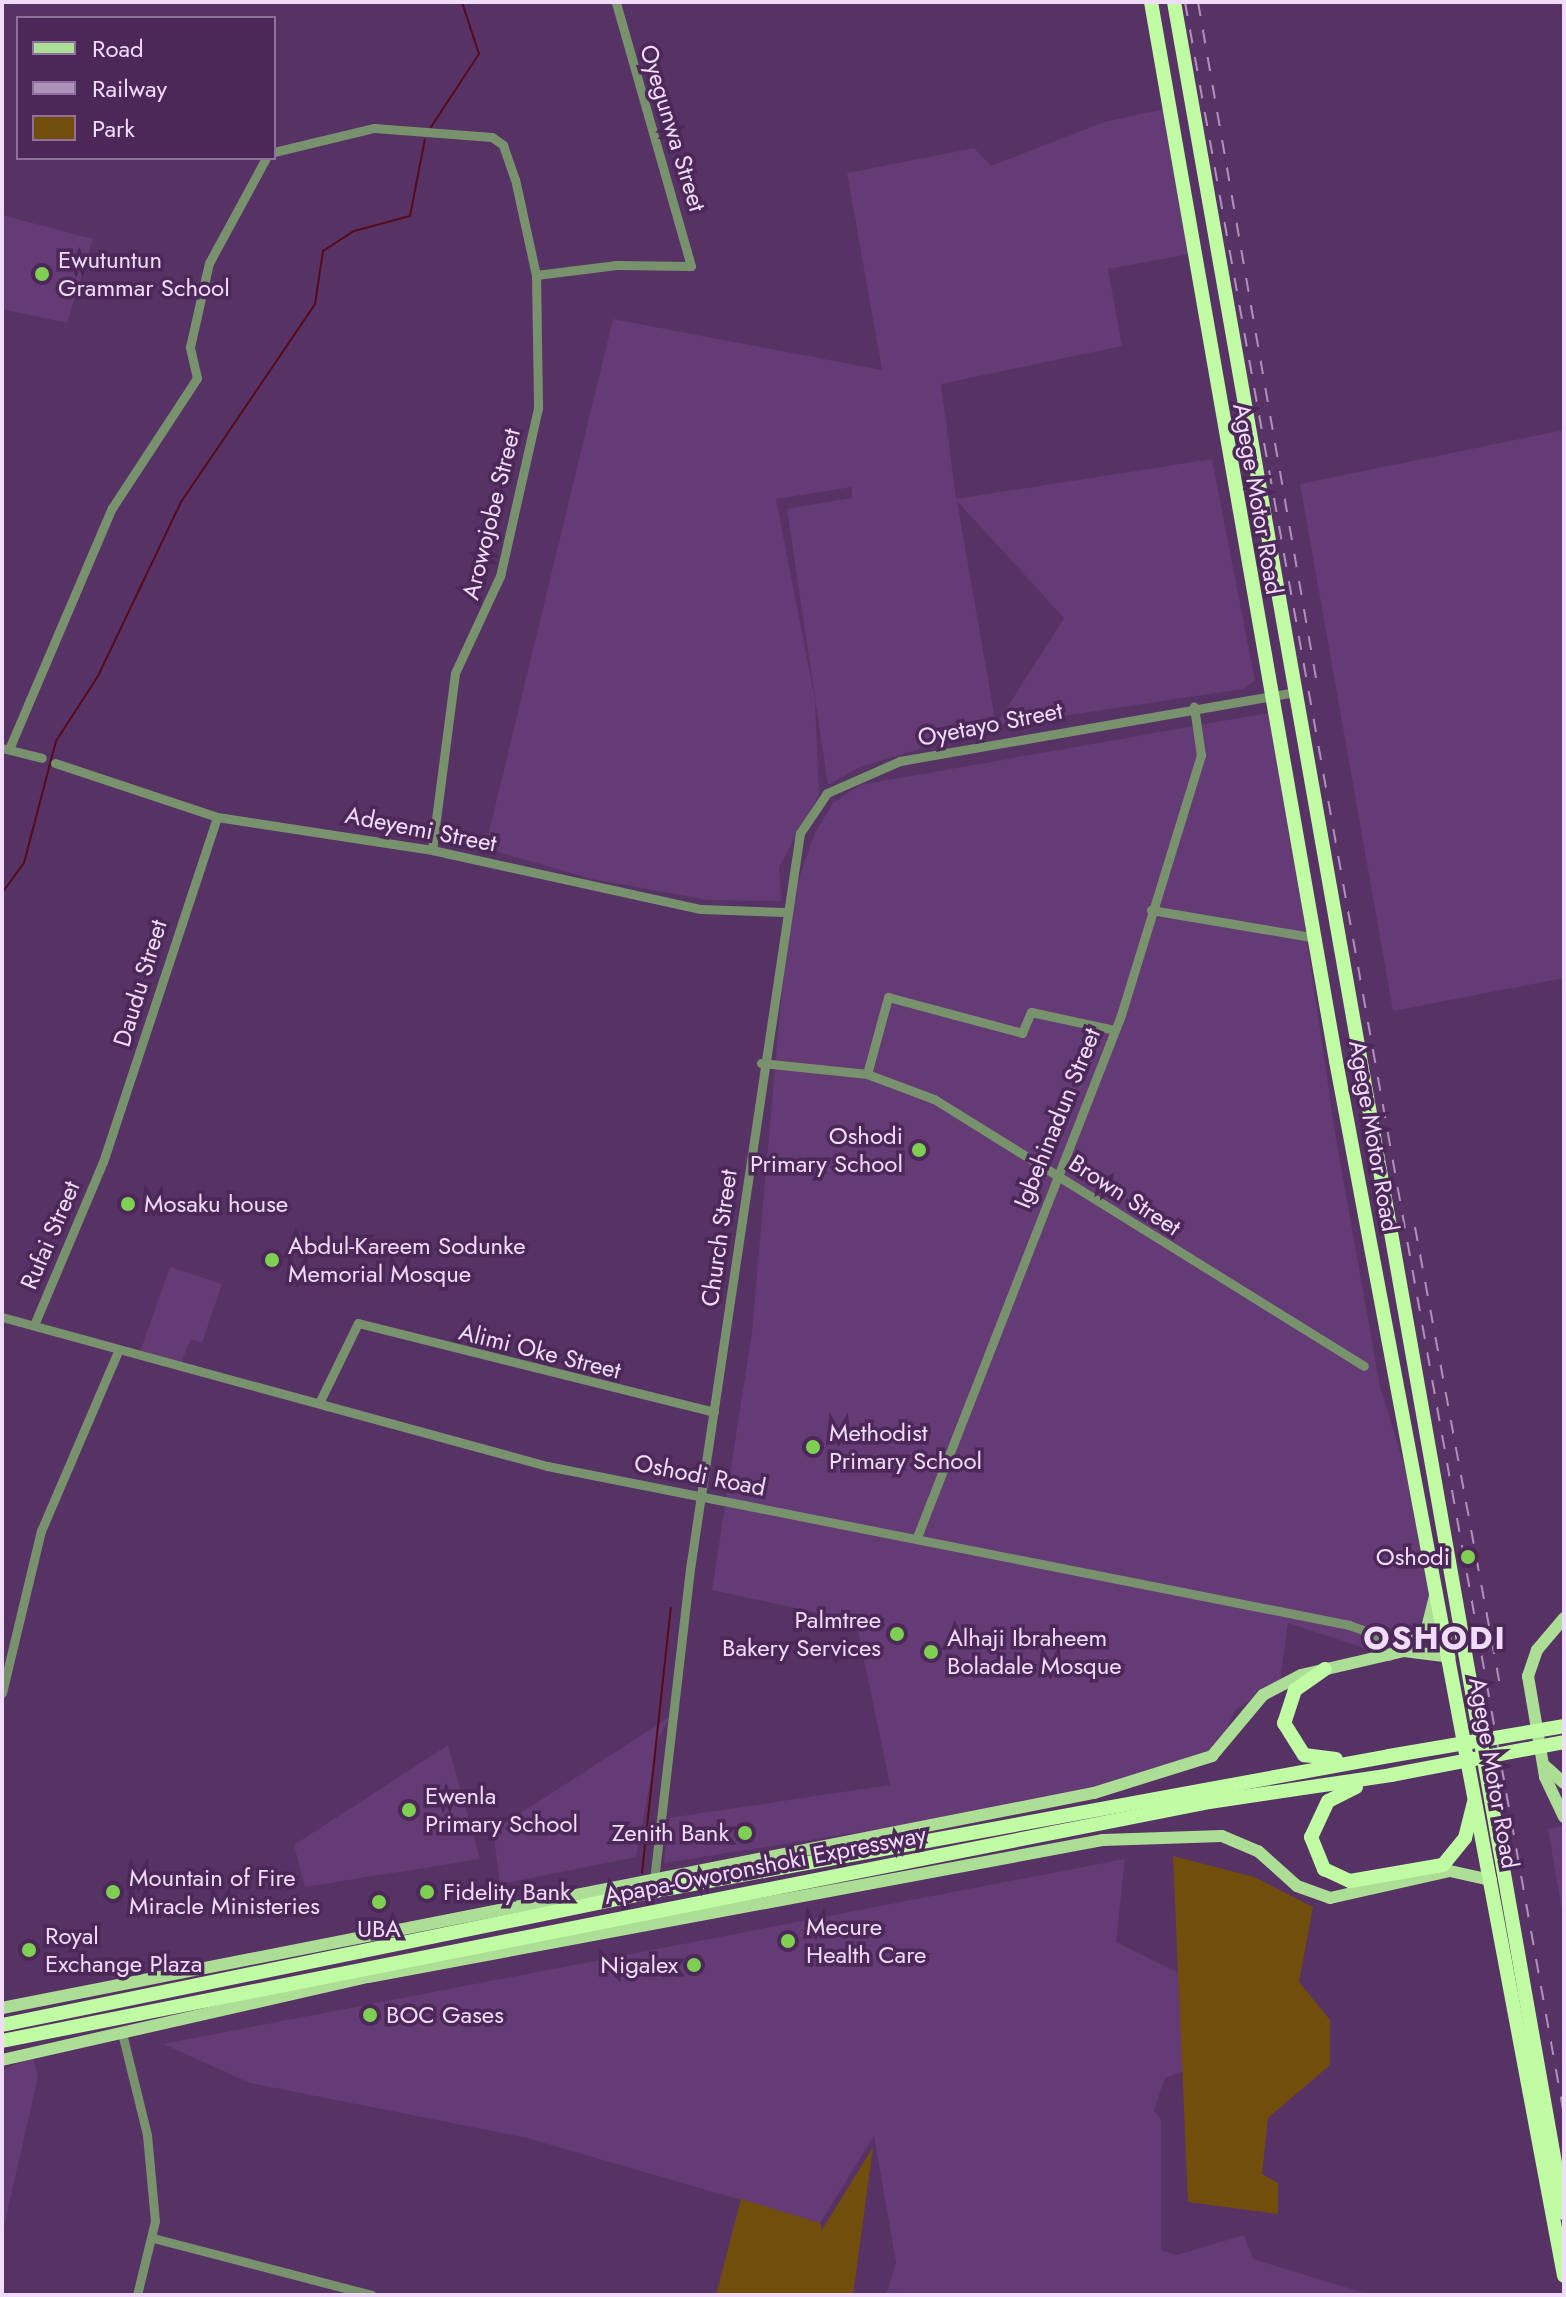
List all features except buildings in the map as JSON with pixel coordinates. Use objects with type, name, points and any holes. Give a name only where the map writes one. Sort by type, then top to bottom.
[{"type":"highway","name":"Agege Motor Road","points":[[1151,2],[1272,695],[1438,1581],[1475,1801],[1564,2213]]},
{"type":"highway","name":"Agege Motor Road","points":[[1174,2],[1525,2030],[1564,2276]]},
{"type":"highway","points":[[1325,1669],[1288,1700],[1284,1723],[1300,1751],[1389,1756]]},
{"type":"highway","name":"Apapa-Oworonshoki Expressway","points":[[2,2025],[666,1889],[1564,1726]]},
{"type":"highway","name":"Apapa-Oworonshoki Expressway","points":[[5,2040],[366,1971],[1194,1804],[1391,1775],[1564,1742]]},
{"type":"highway","points":[[1391,1775],[1324,1806],[1311,1837],[1316,1859],[1335,1877],[1364,1882],[1443,1865],[1465,1838],[1475,1801]]},
{"type":"main road","points":[[1404,1651],[1427,1628],[1438,1581]]},
{"type":"main road","points":[[1564,1618],[1537,1650],[1528,1676],[1542,1760],[1564,1817]]},
{"type":"main road","name":"Apapa-Oworonshoki Expressway","points":[[2,2008],[1106,1790],[1212,1756],[1263,1695],[1325,1669],[1404,1651],[1450,1657]]},
{"type":"main road","points":[[1542,1760],[1564,1783]]},
{"type":"main road","name":"Apapa-Oworonshoki Expressway","points":[[2,2060],[366,1971],[1103,1840],[1222,1836],[1258,1851],[1297,1886],[1330,1898],[1450,1871],[1491,1880]]},
{"type":"street","name":"Oyegunwa Street","points":[[536,275],[616,265],[691,266],[616,2]]},
{"type":"street","name":"Arowojobe Street","points":[[276,151],[340,132],[409,128],[500,139],[536,275],[538,408],[500,576],[455,673],[432,850]]},
{"type":"street","points":[[42,758],[6,748],[112,508],[197,378],[190,347],[209,263],[265,160]]},
{"type":"street","name":"Oyetayo Street","points":[[784,912],[800,833],[827,793],[857,775],[969,745],[1294,692]]},
{"type":"street","name":"Igbehinadun Street","points":[[917,1537],[1056,1173],[1115,1030],[1201,755],[1194,707]]},
{"type":"street","name":"Adeyemi Street","points":[[55,763],[217,817],[432,850],[701,909],[784,912]]},
{"type":"street","name":"Daudu Street","points":[[103,1162],[217,817]]},
{"type":"street","points":[[1151,910],[1317,939]]},
{"type":"street","name":"Church Street","points":[[654,1880],[690,1569],[784,912]]},
{"type":"street","points":[[867,1074],[888,997],[1022,1033],[1031,1012],[1115,1030]]},
{"type":"street","name":"Brown Street","points":[[761,1063],[867,1074],[934,1099],[1364,1366]]},
{"type":"street","name":"Rufai Street","points":[[34,1325],[103,1162]]},
{"type":"street","name":"Oshodi Road","points":[[2,1317],[547,1466],[1349,1625],[1368,1632],[1389,1656]]},
{"type":"street","name":"Alimi Oke Street","points":[[319,1403],[358,1323],[714,1412]]},
{"type":"street","points":[[2,1693],[41,1531],[118,1351]]},
{"type":"street","points":[[122,2033],[147,2135],[153,2238],[137,2295]]},
{"type":"street","points":[[153,2238],[372,2295]]},
{"type":"shaded area","points":[[1169,108],[1190,254],[1108,269],[1122,346],[941,384],[956,499],[1212,459],[1255,681],[1243,689],[996,726],[860,767],[828,785],[787,509],[852,498],[852,487],[776,499],[815,700],[819,794],[779,867],[781,901],[708,900],[592,879],[485,848],[613,319],[882,370],[847,173],[974,148],[991,166],[1104,122]],"holes":[[[957,501],[1064,618],[996,725]]]},
{"type":"shaded area","name":"Ewutuntun Grammar School","points":[[2,215],[93,239],[67,323],[2,309]]},
{"type":"shaded area","points":[[1564,430],[1564,978],[1393,1011],[1300,484]]},
{"type":"shaded area","points":[[1274,712],[1335,1133],[1380,1386],[1442,1590],[1397,1659],[1288,1623],[1280,1681],[1235,1710],[1216,1755],[1148,1778],[969,1815],[664,1863],[669,1818],[890,1785],[856,1621],[712,1590],[752,1332],[789,906],[815,833],[833,803],[860,785]]},
{"type":"shaded area","points":[[170,1267],[222,1284],[202,1343],[191,1339],[181,1363],[139,1355]]},
{"type":"shaded area","points":[[671,1716],[659,1737],[636,1857],[500,1884],[493,1831]]},
{"type":"shaded area","name":"Ewenla Primary School","points":[[448,1745],[480,1859],[305,1887],[294,1845]]},
{"type":"shaded area","points":[[1564,1826],[1564,1923],[1548,1829]]},
{"type":"shaded area","points":[[1125,1859],[1116,1942],[1191,1979],[1186,2070],[1165,2078],[1154,2110],[1161,2120],[1161,2250],[1177,2255],[1244,2235],[1253,2259],[1371,2295],[886,2295],[896,2263],[874,2136],[820,2223],[527,2138],[250,2083],[163,2044]]},
{"type":"shaded area","points":[[33,2057],[38,2077],[2,2235],[2,2070]]},
{"type":"green space","points":[[1173,1856],[1254,1877],[1313,1907],[1299,1982],[1330,2020],[1330,2065],[1268,2118],[1262,2174],[1278,2183],[1278,2214],[1188,2202]]},
{"type":"green space","points":[[873,2147],[853,2295],[716,2295],[741,2199],[820,2223],[822,2230]]},
{"type":"waterway","points":[[431,127],[479,54],[462,2]]},
{"type":"waterway","points":[[2,893],[24,863],[56,741],[98,676],[181,502],[315,304],[323,251],[354,231],[410,216],[425,139]]},
{"type":"waterway","points":[[642,1873],[671,1608]]},
{"type":"railway","points":[[1185,2],[1564,2114]]},
{"type":"railway","points":[[1198,2],[1317,684]]},
{"type":"railway","points":[[1415,1227],[1500,1687]]},
{"type":"place","name":"Ewutuntun Grammar School","points":[[42,274]]},
{"type":"place","name":"Oshodi Primary School","points":[[919,1150]]},
{"type":"place","name":"Mosaku house","points":[[128,1204]]},
{"type":"place","name":"Abdul-Kareem Sodunke Memorial Mosque","points":[[272,1260]]},
{"type":"place","name":"Methodist Primary School","points":[[813,1447]]},
{"type":"place","name":"Oshodi","points":[[1468,1557]]},
{"type":"place","name":"Palmtree Bakery Services","points":[[897,1634]]},
{"type":"place","name":"Alhaji Ibraheem Boladale Mosque","points":[[931,1652]]},
{"type":"place","name":"Ewenla Primary School","points":[[409,1810]]},
{"type":"place","name":"Zenith Bank","points":[[745,1833]]},
{"type":"place","name":"Mountain of Fire Miracle Ministeries","points":[[113,1892]]},
{"type":"place","name":"Fidelity Bank","points":[[427,1892]]},
{"type":"place","name":"UBA","points":[[379,1902]]},
{"type":"place","name":"Mecure Health Care","points":[[788,1941]]},
{"type":"place","name":"Royal Exchange Plaza","points":[[29,1950]]},
{"type":"place","name":"Nigalex","points":[[694,1965]]},
{"type":"place","name":"BOC Gases","points":[[370,2015]]},
{"type":"district","name":"OSHODI","points":[[1435,1638]]}]
